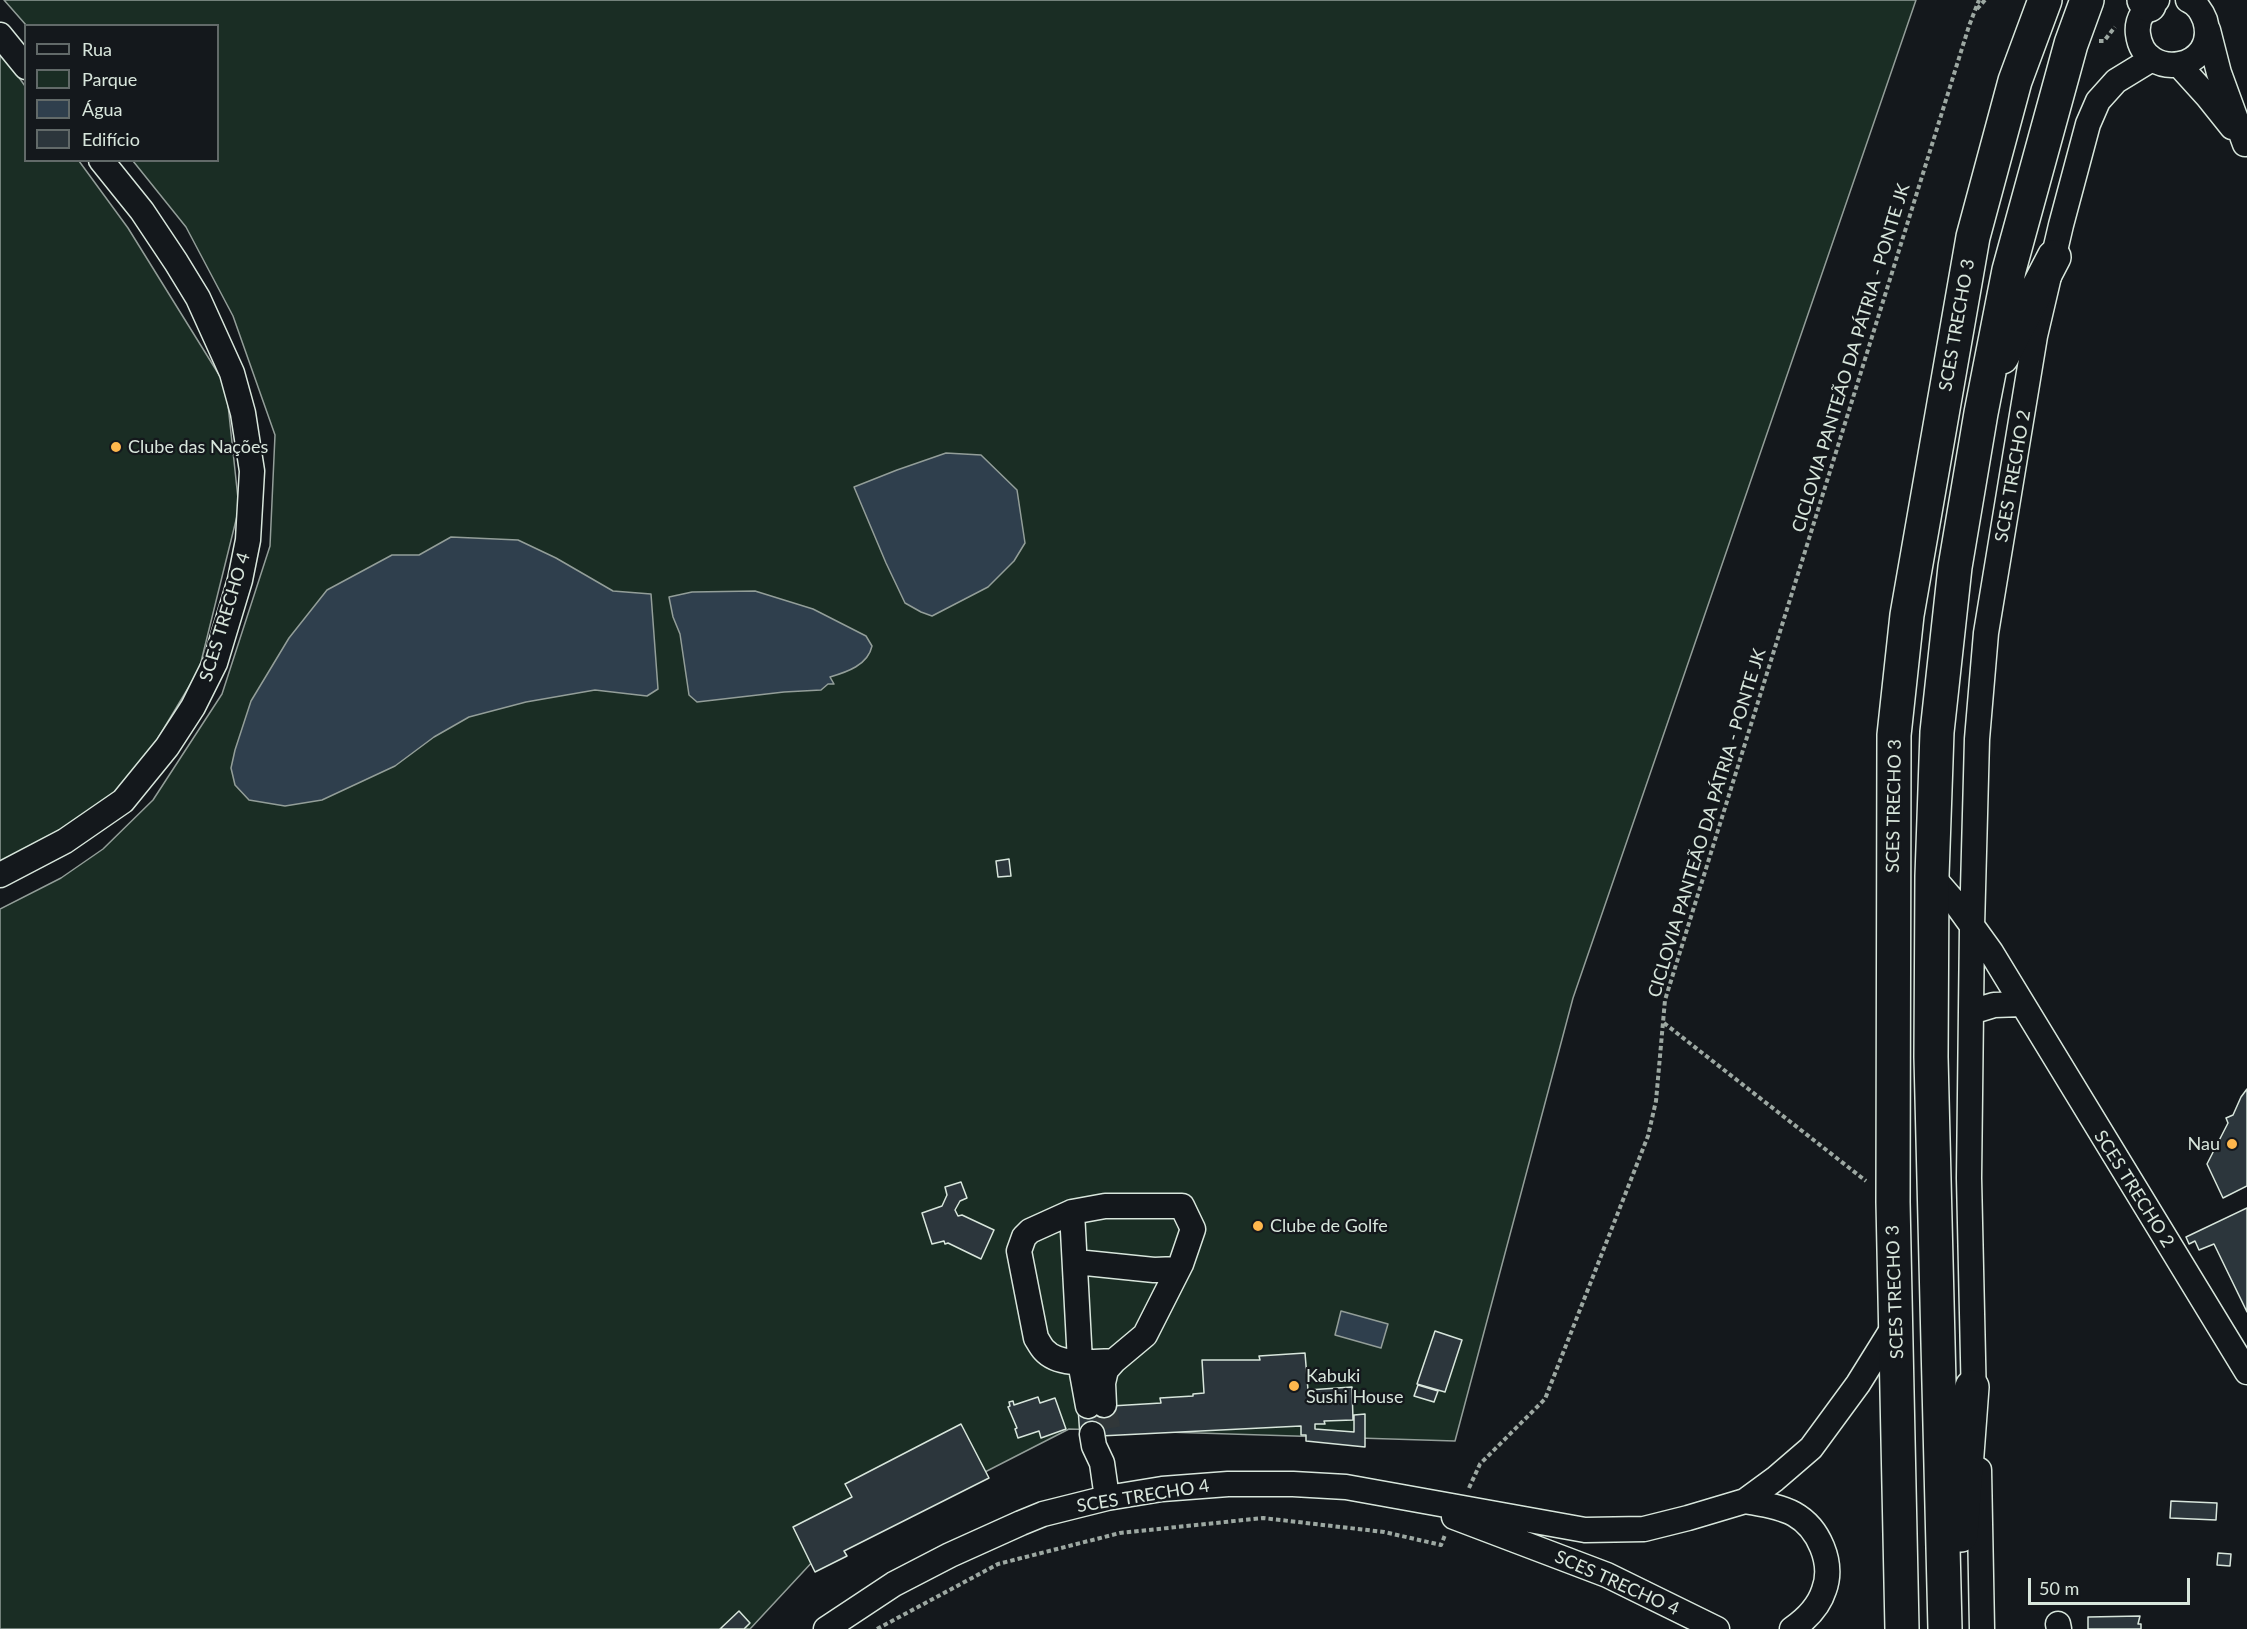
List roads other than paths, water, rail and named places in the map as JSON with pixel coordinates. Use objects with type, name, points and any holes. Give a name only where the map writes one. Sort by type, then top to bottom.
[{"type":"highway","name":"SCES TRECHO 3","points":[[1902,1629],[1893,1202],[1894,735],[1907,615],[1973,237],[2015,81],[2045,0]]},
{"type":"highway","points":[[1945,1626],[1930,1058],[1932,876],[1937,732],[1948,622],[1985,390],[2009,270],[2071,44],[2087,0]]},
{"type":"highway","points":[[1985,390],[2054,257]]},
{"type":"highway","points":[[1945,1626],[1962,1527],[1972,1387]]},
{"type":"street","points":[[2150,2],[2140,19],[2138,33],[2142,48],[2152,59],[2164,65],[2179,65],[2191,61],[2200,53],[2206,42],[2202,11]]},
{"type":"street","points":[[2202,11],[2219,73],[2246,146]]},
{"type":"street","points":[[0,35],[24,64]]},
{"type":"street","name":"SCES TRECHO 2","points":[[1972,927],[1977,739],[1986,633],[2035,336],[2088,124],[2098,101],[2116,81],[2152,59]]},
{"type":"street","points":[[2179,65],[2208,97],[2246,146]]},
{"type":"street","name":"SCES TRECHO 4","points":[[0,875],[65,841],[123,801],[181,728],[206,684],[214,663],[240,580],[248,540],[252,471],[243,413],[232,374],[198,298],[142,211],[103,162]]},
{"type":"street","name":"SCES TRECHO 2","points":[[1932,876],[1990,952],[2247,1372]]},
{"type":"street","points":[[1972,927],[1969,1178],[1972,1387],[1978,1449],[1983,1629]]},
{"type":"street","points":[[1971,1012],[1994,1005],[2022,1004]]},
{"type":"street","points":[[1072,1212],[1080,1362],[1096,1405],[1106,1371],[1114,1361],[1145,1335],[1178,1269],[1194,1229],[1182,1206],[1105,1206],[1072,1212],[1030,1231],[1024,1237],[1019,1251],[1036,1338],[1044,1350],[1052,1357],[1080,1362],[1114,1361]]},
{"type":"street","points":[[1076,1262],[1154,1270],[1178,1269]]},
{"type":"street","name":"SCES TRECHO 4","points":[[1457,1512],[1585,1530],[1644,1529],[1745,1501],[1811,1448],[1858,1384],[1896,1323]]},
{"type":"street","points":[[1100,1434],[1094,1446],[1102,1463],[1107,1498]]},
{"type":"street","name":"SCES TRECHO 4","points":[[825,1629],[894,1584],[950,1555],[1043,1514],[1107,1498],[1228,1484],[1346,1487],[1416,1500],[1457,1512],[1607,1575],[1717,1629]]},
{"type":"street","points":[[1745,1501],[1776,1507],[1795,1515],[1815,1532],[1824,1553],[1827,1579],[1825,1590],[1810,1614],[1792,1629]]},
{"type":"water","points":[[946,453],[981,455],[1017,490],[1025,543],[1014,561],[988,587],[932,616],[905,603],[854,487]]},
{"type":"water","points":[[451,537],[518,540],[556,558],[613,591],[651,594],[658,689],[647,696],[595,690],[526,702],[469,717],[434,737],[395,766],[322,800],[285,806],[249,800],[235,785],[231,768],[235,750],[251,701],[289,638],[327,590],[392,555],[419,555]]},
{"type":"water","points":[[755,591],[813,609],[866,636],[872,646],[870,653],[850,670],[830,677],[834,684],[828,684],[821,690],[697,702],[689,695],[680,634],[673,617],[669,597],[692,592]]},
{"type":"water","points":[[1341,1311],[1388,1324],[1381,1348],[1335,1335]]},
{"type":"tunnel","points":[[1104,1405],[1109,1433]]},
{"type":"place","name":"Clube das Nações","points":[[116,447]]},
{"type":"place","name":"Nau","points":[[2232,1144]]},
{"type":"place","name":"Clube de Golfe","points":[[1258,1226]]},
{"type":"place","name":"Kabuki Sushi House","points":[[1294,1386]]}]
